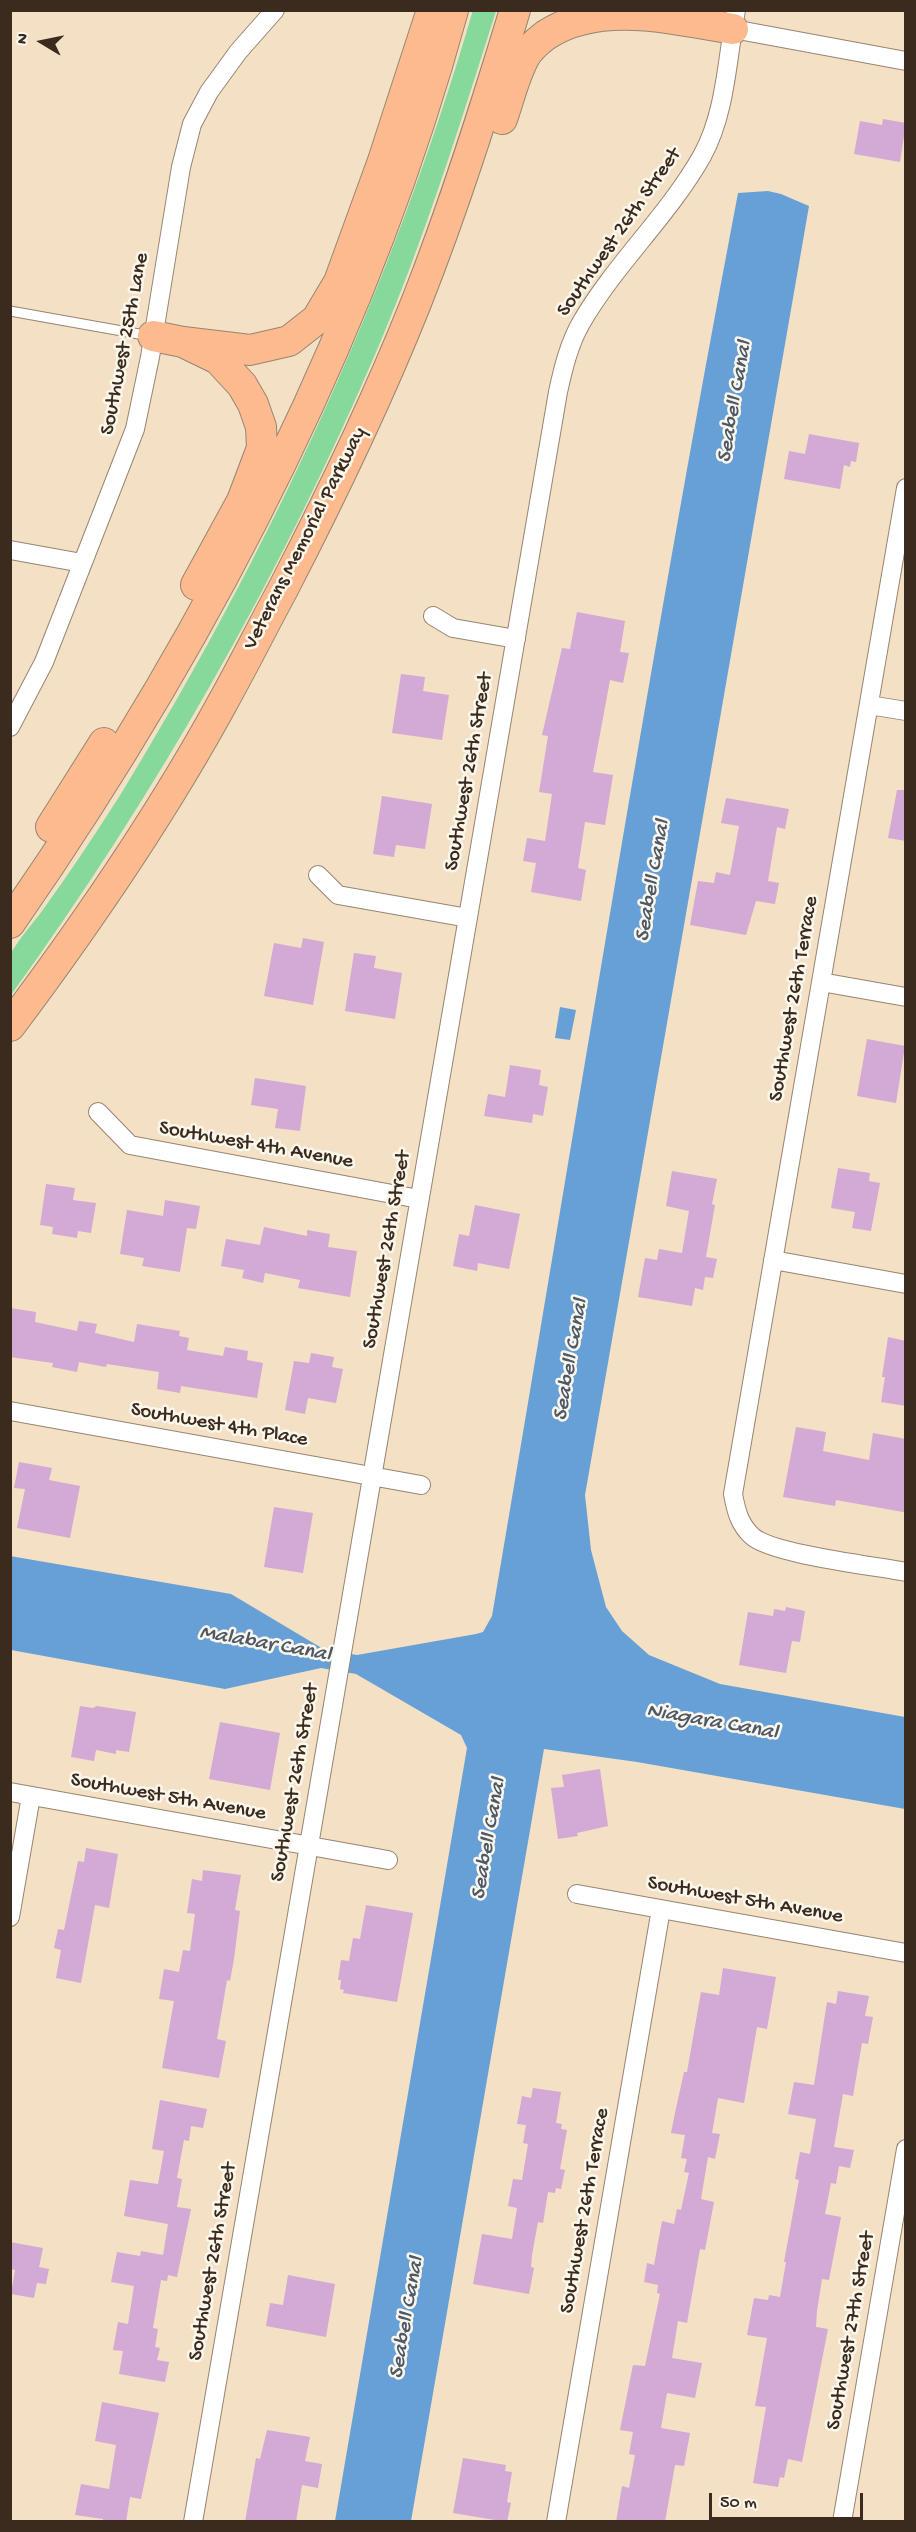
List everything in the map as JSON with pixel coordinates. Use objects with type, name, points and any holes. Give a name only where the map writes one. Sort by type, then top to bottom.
[{"type":"highway","points":[[153,336],[250,350],[289,341],[317,319],[339,282],[383,161],[432,10]]},
{"type":"highway","points":[[10,923],[95,798],[177,660],[263,504],[317,388],[367,270],[406,164],[453,10]]},
{"type":"highway","name":"Veterans Memorial Parkway","points":[[10,1026],[122,867],[183,771],[224,702],[294,568],[359,434],[415,305],[473,150],[515,10]]},
{"type":"highway","points":[[359,434],[385,422],[406,378],[443,287],[524,57],[540,39],[561,23],[583,15],[640,11],[735,20]]},
{"type":"highway","points":[[10,896],[170,634],[242,501],[262,448],[261,427],[253,404],[242,385],[218,358],[183,342]]},
{"type":"street","name":"Southwest 25th Lane","points":[[10,727],[44,662],[135,429],[181,167],[192,124],[210,92],[238,52],[275,10]]},
{"type":"street","points":[[735,20],[906,61]]},
{"type":"street","name":"Southwest 26th Street","points":[[193,2522],[558,392],[572,342],[586,315],[682,187],[702,155],[711,135],[724,89],[735,20]]},
{"type":"street","name":"Southwest 26th Terrace","points":[[906,488],[733,1494],[738,1518],[752,1537],[775,1549],[906,1572]]},
{"type":"street","points":[[10,550],[82,563]]},
{"type":"street","points":[[434,616],[453,628],[516,639]]},
{"type":"street","points":[[869,705],[906,711]]},
{"type":"street","points":[[318,875],[338,896],[468,918]]},
{"type":"street","points":[[821,982],[906,997]]},
{"type":"street","name":"Southwest 4th Avenue","points":[[98,1112],[130,1145],[419,1199]]},
{"type":"street","points":[[773,1260],[906,1284]]},
{"type":"street","name":"Southwest 4th Place","points":[[10,1411],[421,1485]]},
{"type":"street","name":"Southwest 5th Avenue","points":[[10,1792],[388,1860]]},
{"type":"street","points":[[10,1917],[31,1796]]},
{"type":"street","name":"Southwest 5th Avenue","points":[[577,1894],[906,1953]]},
{"type":"street","name":"Southwest 26th Terrace","points":[[556,2522],[661,1909]]},
{"type":"street","name":"Southwest 27th Street","points":[[842,2522],[906,2149]]},
{"type":"lane","points":[[10,311],[153,336]]},
{"type":"green space","points":[[473,10],[496,11],[426,224],[394,309],[339,435],[299,519],[212,683],[116,842],[11,995],[9,965],[12,952],[62,883],[119,797],[174,704],[227,609],[322,416],[405,216],[441,114]]},
{"type":"water","points":[[768,191],[809,206],[585,1495],[591,1550],[606,1607],[622,1631],[649,1655],[720,1684],[905,1717],[905,1809],[637,1762],[544,1749],[411,2521],[335,2521],[467,1748],[461,1735],[356,1674],[321,1668],[225,1689],[11,1650],[10,1556],[231,1594],[325,1650],[357,1655],[483,1632],[492,1616],[642,726],[738,193]]},
{"type":"water","points":[[560,1007],[576,1010],[570,1040],[555,1038]]},
{"type":"building","points":[[883,119],[906,123],[900,162],[854,154],[860,121],[882,125]]},
{"type":"building","points":[[809,434],[859,443],[856,462],[851,461],[850,467],[844,465],[840,489],[784,479],[789,451],[805,454]]},
{"type":"building","points":[[577,612],[625,621],[620,652],[629,653],[623,683],[610,680],[593,772],[613,775],[605,825],[585,822],[578,868],[586,870],[581,901],[531,892],[536,863],[523,861],[527,838],[545,841],[552,794],[539,792],[548,736],[542,735],[562,648],[570,649]]},
{"type":"building","points":[[401,674],[425,677],[423,691],[449,695],[442,740],[392,733]]},
{"type":"building","points":[[897,790],[906,790],[906,841],[888,838]]},
{"type":"building","points":[[382,796],[432,804],[425,849],[396,845],[394,857],[373,854]]},
{"type":"building","points":[[726,798],[789,809],[785,829],[777,827],[768,881],[779,883],[775,904],[756,901],[746,935],[690,925],[698,881],[714,883],[716,872],[730,875],[739,826],[721,823]]},
{"type":"building","points":[[303,938],[324,942],[313,1005],[264,996],[274,943],[301,948]]},
{"type":"building","points":[[354,953],[376,956],[374,968],[402,973],[395,1019],[345,1011]]},
{"type":"building","points":[[867,1039],[905,1046],[896,1103],[857,1096]]},
{"type":"building","points":[[510,1065],[541,1070],[539,1085],[548,1087],[543,1116],[533,1114],[532,1123],[484,1116],[488,1094],[505,1097]]},
{"type":"building","points":[[255,1078],[306,1086],[300,1131],[275,1128],[278,1109],[251,1105]]},
{"type":"building","points":[[838,1168],[870,1173],[869,1181],[880,1183],[871,1231],[852,1228],[855,1212],[831,1208]]},
{"type":"building","points":[[672,1171],[717,1179],[706,1257],[717,1259],[713,1278],[705,1277],[703,1290],[695,1288],[692,1306],[638,1297],[645,1258],[657,1260],[659,1249],[682,1253],[689,1211],[666,1206]]},
{"type":"building","points":[[46,1184],[75,1188],[73,1200],[96,1203],[91,1233],[78,1231],[77,1238],[52,1234],[53,1227],[40,1225]]},
{"type":"building","points":[[165,1200],[200,1206],[196,1229],[187,1228],[180,1272],[142,1266],[144,1258],[120,1254],[127,1210],[163,1216]]},
{"type":"building","points":[[475,1205],[520,1214],[509,1269],[478,1263],[477,1271],[453,1266],[459,1234],[469,1236]]},
{"type":"building","points":[[264,1227],[307,1236],[307,1230],[330,1234],[328,1247],[357,1251],[350,1297],[298,1288],[300,1280],[265,1273],[263,1283],[242,1278],[244,1270],[221,1266],[226,1239],[260,1245]]},
{"type":"building","points":[[10,1308],[36,1312],[35,1322],[77,1331],[79,1321],[97,1324],[95,1333],[134,1342],[137,1324],[180,1331],[179,1336],[189,1338],[187,1350],[223,1356],[225,1347],[248,1351],[247,1360],[263,1363],[257,1398],[181,1386],[180,1393],[157,1389],[159,1372],[79,1362],[77,1372],[52,1367],[53,1363],[10,1357]]},
{"type":"building","points":[[888,1337],[906,1341],[906,1406],[881,1402]]},
{"type":"building","points":[[311,1353],[334,1357],[332,1367],[343,1369],[336,1403],[308,1398],[305,1414],[285,1410],[294,1361],[309,1363]]},
{"type":"building","points":[[796,1427],[826,1432],[823,1451],[869,1460],[873,1433],[906,1439],[906,1511],[836,1500],[835,1506],[783,1497]]},
{"type":"building","points":[[19,1462],[52,1468],[49,1480],[80,1486],[70,1538],[17,1528],[25,1489],[14,1488]]},
{"type":"building","points":[[274,1507],[313,1513],[303,1573],[264,1567]]},
{"type":"building","points":[[786,1607],[805,1611],[800,1642],[792,1641],[786,1673],[739,1665],[748,1612],[773,1616],[774,1609],[785,1611]]},
{"type":"building","points":[[80,1706],[93,1708],[97,1706],[136,1712],[129,1752],[116,1750],[116,1754],[96,1750],[94,1761],[71,1757]]},
{"type":"building","points":[[220,1722],[280,1733],[270,1790],[209,1779]]},
{"type":"building","points":[[600,1769],[608,1826],[577,1833],[578,1836],[558,1839],[551,1788],[564,1787],[562,1775]]},
{"type":"building","points":[[86,1848],[118,1854],[109,1908],[95,1905],[81,1983],[56,1978],[61,1950],[54,1948],[58,1929],[64,1930],[78,1861],[84,1862]]},
{"type":"building","points":[[203,1870],[241,1875],[235,1910],[240,1911],[234,1959],[230,1981],[227,1980],[217,2039],[226,2041],[219,2078],[162,2068],[174,2001],[159,1999],[164,1969],[179,1972],[183,1950],[190,1951],[195,1914],[187,1913],[192,1879],[202,1881]]},
{"type":"building","points":[[366,1905],[413,1913],[397,2002],[343,1993],[344,1990],[340,1989],[341,1980],[338,1980],[341,1960],[349,1961],[353,1938],[360,1939]]},
{"type":"building","points":[[723,1968],[776,1977],[767,2029],[757,2027],[744,2103],[718,2098],[712,2133],[720,2134],[715,2159],[708,2157],[701,2199],[714,2202],[705,2250],[700,2249],[687,2323],[678,2321],[672,2358],[702,2363],[695,2398],[667,2393],[661,2428],[690,2433],[684,2466],[675,2465],[665,2522],[616,2522],[622,2486],[629,2488],[635,2455],[629,2454],[633,2432],[620,2430],[633,2365],[645,2366],[660,2294],[657,2293],[658,2285],[644,2282],[647,2263],[654,2265],[662,2221],[674,2224],[677,2209],[681,2210],[689,2173],[684,2172],[687,2159],[681,2158],[685,2135],[671,2133],[684,2072],[687,2072],[701,1992],[719,1995]]},
{"type":"building","points":[[838,1991],[869,1996],[865,2016],[873,2017],[868,2044],[862,2043],[853,2096],[843,2094],[834,2147],[854,2150],[850,2168],[839,2166],[836,2184],[831,2183],[825,2214],[841,2217],[829,2280],[822,2279],[816,2327],[828,2329],[802,2462],[788,2459],[784,2478],[780,2477],[778,2487],[753,2483],[766,2407],[755,2406],[767,2338],[747,2335],[754,2298],[768,2300],[769,2295],[780,2297],[799,2180],[795,2179],[800,2152],[810,2154],[816,2119],[788,2114],[794,2082],[814,2085],[827,2002],[836,2004]]},
{"type":"building","points":[[533,2088],[561,2092],[556,2123],[562,2124],[561,2129],[567,2130],[560,2169],[565,2170],[561,2189],[556,2188],[555,2193],[548,2192],[543,2223],[538,2222],[532,2255],[531,2267],[534,2268],[529,2294],[473,2284],[482,2234],[512,2239],[517,2208],[508,2206],[513,2179],[522,2180],[528,2144],[523,2143],[526,2125],[517,2124],[522,2096],[531,2098]]},
{"type":"building","points":[[160,2100],[207,2109],[203,2128],[191,2126],[189,2141],[184,2140],[177,2178],[182,2179],[177,2207],[191,2209],[177,2277],[168,2275],[167,2281],[161,2280],[153,2328],[158,2329],[155,2347],[160,2348],[157,2360],[169,2362],[165,2382],[119,2374],[123,2351],[113,2350],[118,2322],[128,2324],[134,2286],[111,2282],[117,2252],[140,2256],[141,2251],[163,2255],[168,2224],[124,2216],[130,2180],[158,2184],[164,2151],[152,2149]]},
{"type":"building","points":[[10,2242],[43,2248],[39,2267],[49,2269],[46,2284],[37,2283],[34,2298],[11,2294],[15,2270],[10,2269]]},
{"type":"building","points":[[288,2275],[335,2284],[326,2337],[266,2326],[270,2303],[283,2305]]},
{"type":"building","points":[[102,2402],[159,2413],[141,2499],[130,2497],[126,2522],[103,2522],[103,2519],[75,2515],[81,2484],[109,2489],[116,2445],[95,2441]]},
{"type":"building","points":[[267,2430],[310,2437],[305,2461],[322,2464],[318,2488],[302,2485],[296,2522],[245,2522],[256,2458],[260,2459]]},
{"type":"building","points":[[463,2458],[506,2465],[505,2471],[512,2472],[507,2502],[511,2503],[507,2522],[453,2513]]},
{"type":"water label","name":"Seabell Canal","points":[[736,402]]},
{"type":"water label","name":"Seabell Canal","points":[[654,881]]},
{"type":"water label","name":"Seabell Canal","points":[[572,1360]]},
{"type":"water label","name":"Malabar Canal","points":[[265,1645]]},
{"type":"water label","name":"Niagara Canal","points":[[712,1723]]},
{"type":"water label","name":"Seabell Canal","points":[[490,1839]]},
{"type":"water label","name":"Seabell Canal","points":[[408,2318]]}]
